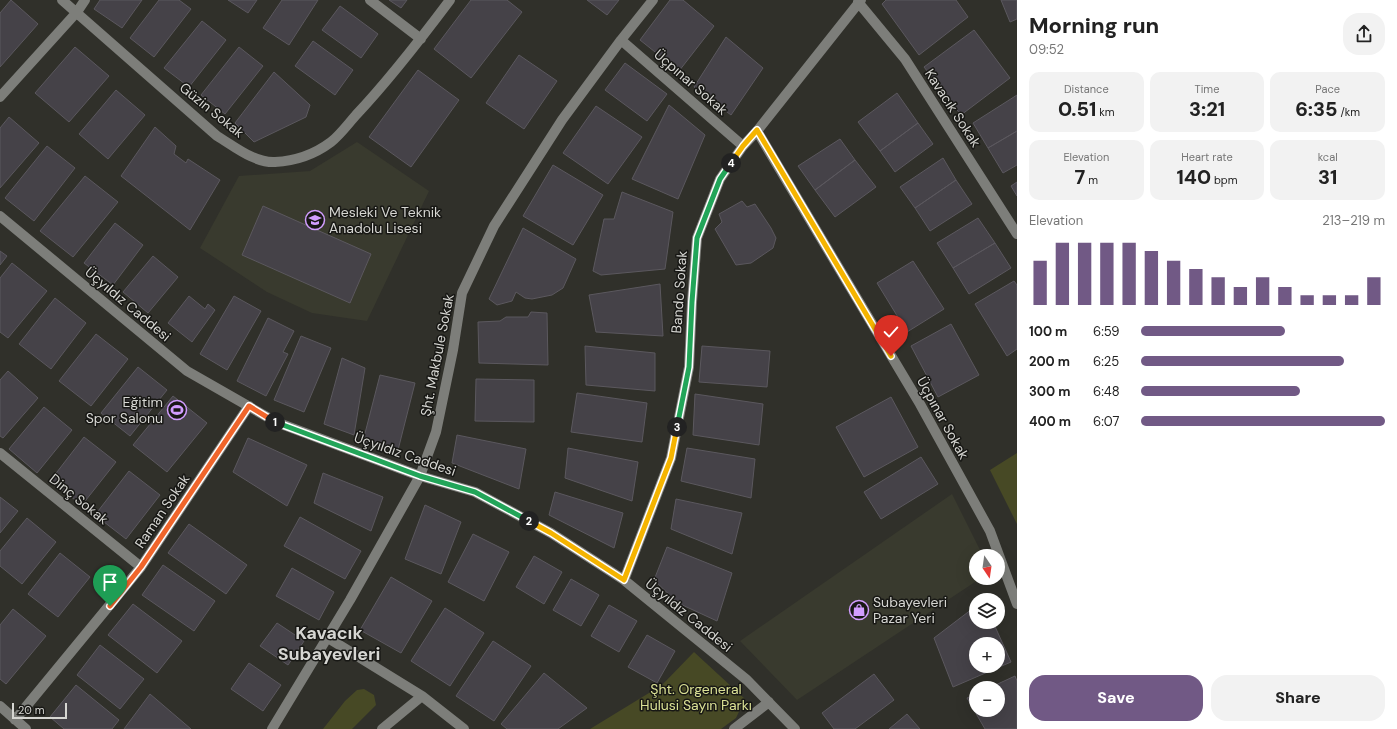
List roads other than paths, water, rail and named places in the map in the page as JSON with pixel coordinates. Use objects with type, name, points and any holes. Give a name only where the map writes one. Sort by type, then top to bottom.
[{"type":"street","name":"Güzin Sokak","points":[[62,0],[218,136],[242,152],[259,159],[274,162],[305,157],[331,142],[368,102],[421,39],[450,0]]},
{"type":"street","points":[[0,97],[77,12],[85,0]]},
{"type":"street","points":[[370,0],[421,39]]},
{"type":"street","name":"Şht. Makbule Sokak","points":[[272,729],[328,638],[420,476],[436,432],[453,350],[462,293],[494,226],[562,120],[621,40],[653,0]]},
{"type":"street","name":"Bando Sokak","points":[[624,580],[671,458],[689,367],[697,238],[720,179],[743,146],[859,1]]},
{"type":"street","name":"Kavacık Sokak","points":[[859,1],[905,59],[1017,234]]},
{"type":"street","name":"Üçpınar Sokak","points":[[621,40],[743,146]]},
{"type":"street","name":"Üçpınar Sokak","points":[[757,130],[924,411],[990,531],[1017,604]]},
{"type":"street","name":"Üçyıldız Caddesi","points":[[0,216],[187,371],[276,422],[420,476],[475,492],[551,533],[624,580],[747,680],[795,729]]},
{"type":"street","name":"Raman Sokak","points":[[15,720],[141,567],[249,406]]},
{"type":"street","name":"Dinç Sokak","points":[[0,453],[141,567]]},
{"type":"street","points":[[328,638],[422,696],[464,729]]},
{"type":"street","points":[[382,729],[422,696]]},
{"type":"street","points":[[734,729],[768,702]]},
{"type":"street","points":[[0,706],[26,729]]},
{"type":"place","name":"Mesleki Ve Teknik Anadolu Lisesi","points":[[315,220]]},
{"type":"place","name":"Eğitim Spor Salonu","points":[[177,410]]},
{"type":"place","name":"Subayevleri Pazar Yeri","points":[[859,610]]},
{"type":"district","name":"Kavacık Subayevleri","points":[[329,643]]},
{"type":"park label","name":"Şht. Orgeneral Hulusi Sayın Parkı","points":[[696,698]]}]
